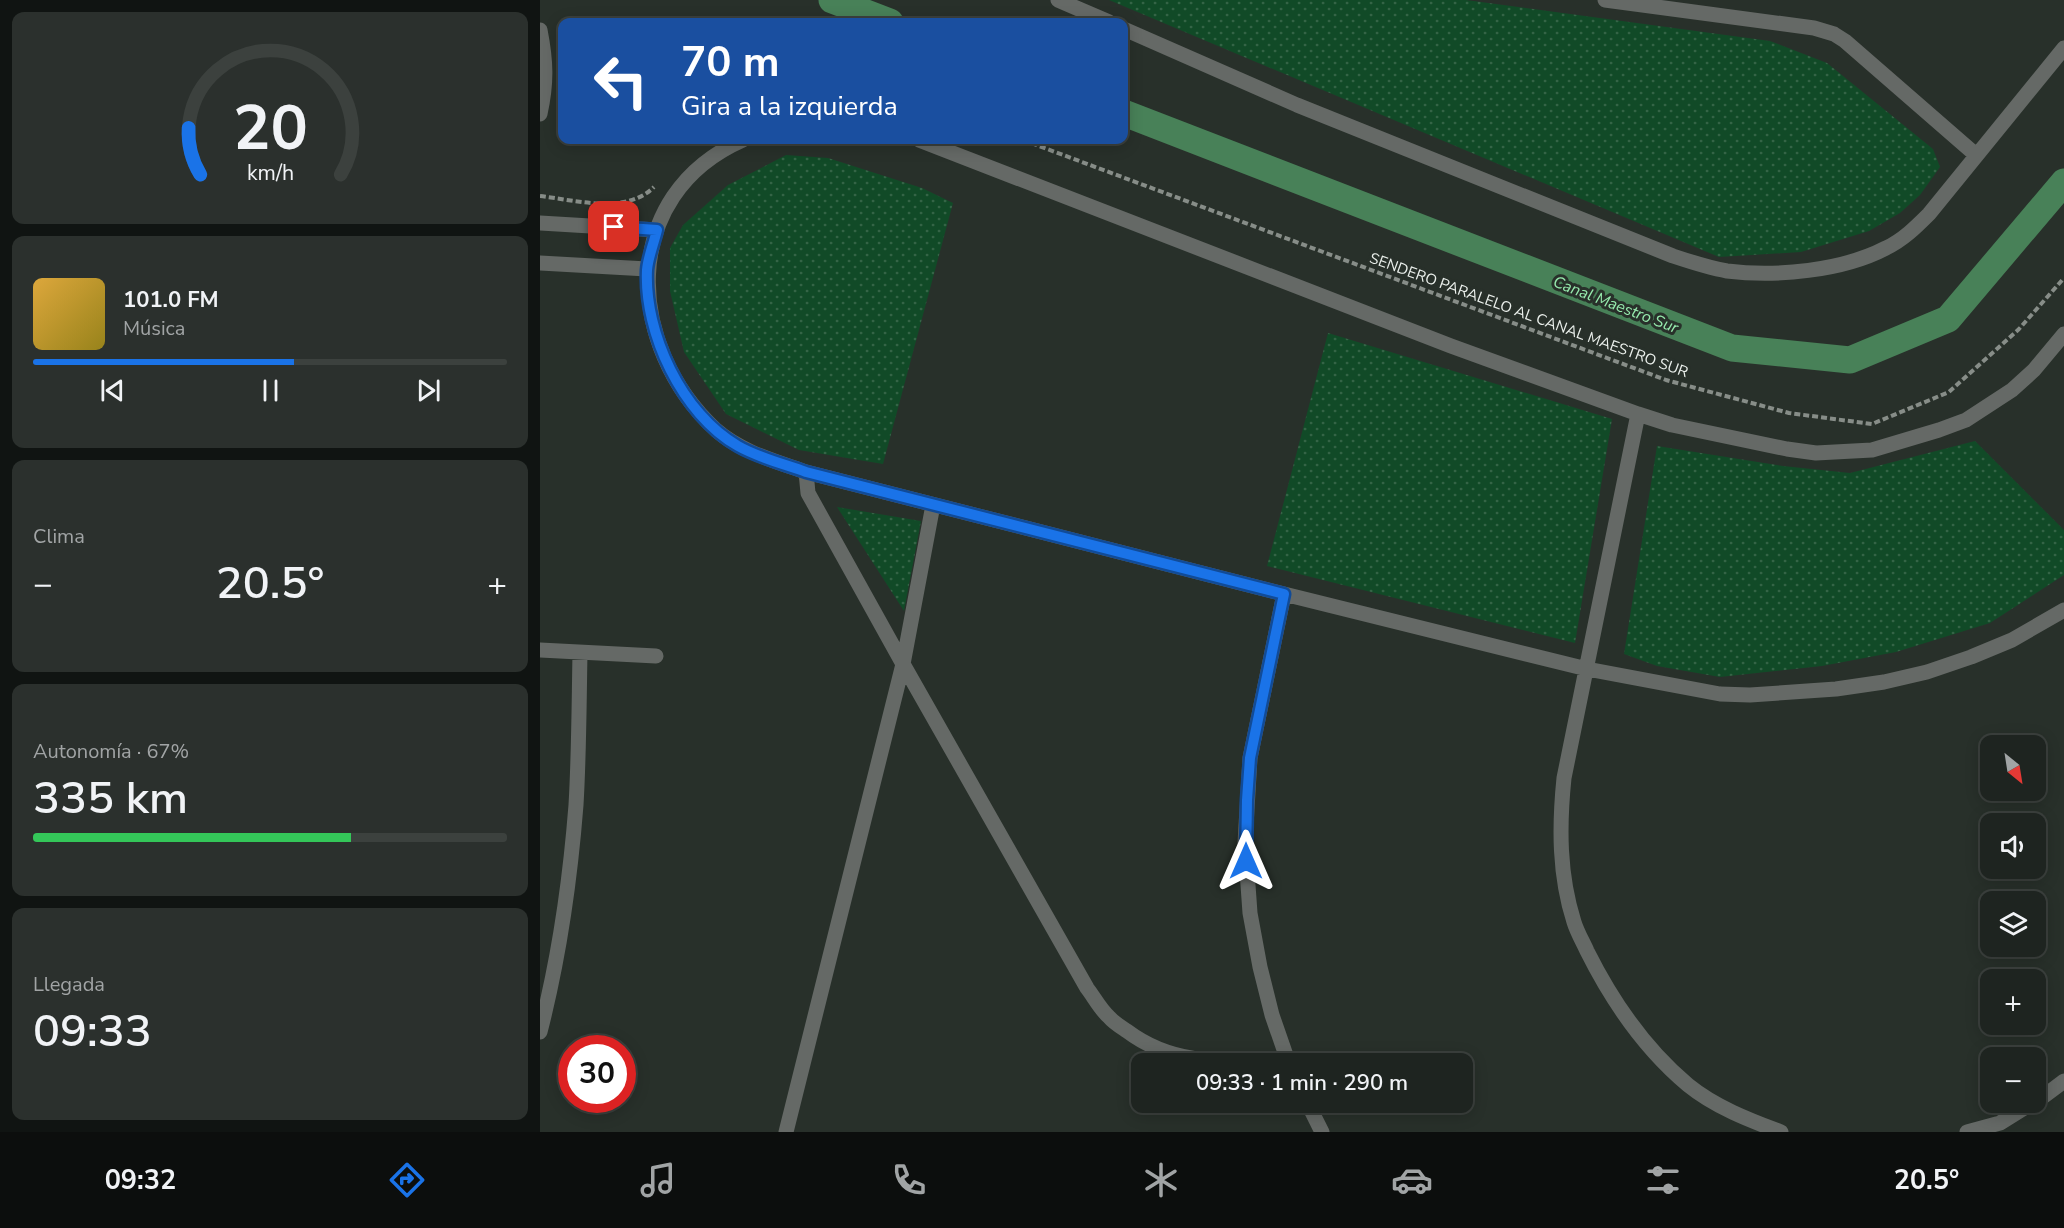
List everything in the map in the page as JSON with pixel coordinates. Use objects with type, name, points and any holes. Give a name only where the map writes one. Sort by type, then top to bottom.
[{"type":"street","points":[[1058,0],[1100,18]]},
{"type":"street","points":[[1605,0],[1675,5],[1814,28],[1834,34],[1845,41],[1976,155]]},
{"type":"street","points":[[540,30],[546,62],[540,114]]},
{"type":"street","points":[[1128,31],[1297,105],[1673,256],[1726,271],[1758,273],[1822,269],[1885,249],[1910,233],[1929,214],[2064,48]]},
{"type":"street","points":[[733,144],[721,149],[695,170],[671,197],[662,214],[647,269],[650,308],[660,346],[675,379],[693,405],[717,431],[738,446],[806,472],[1587,669],[1720,694],[1836,689],[1884,682],[1927,672],[2012,640],[2064,610]]},
{"type":"street","points":[[929,144],[1451,346],[1638,414],[1672,425],[1787,449],[1816,453],[1872,450],[1966,420],[1992,405],[2034,370],[2064,334]]},
{"type":"street","points":[[540,223],[657,230]]},
{"type":"street","points":[[540,263],[647,269]]},
{"type":"street","points":[[1638,414],[1564,778],[1561,810],[1564,879],[1574,924],[1599,976],[1623,1013],[1650,1048],[1689,1085],[1737,1115],[1781,1132]]},
{"type":"street","points":[[806,472],[808,493],[1087,988],[1109,1018],[1136,1038],[1167,1053]]},
{"type":"street","points":[[786,1132],[903,664],[933,505]]},
{"type":"street","points":[[1284,594],[1250,758],[1245,843],[1250,913],[1258,956],[1272,1015],[1285,1053]]},
{"type":"street","points":[[540,650],[656,656]]},
{"type":"street","points":[[540,1032],[560,939],[570,868],[576,803],[580,653]]},
{"type":"street","points":[[2046,1094],[2064,1081]]},
{"type":"street","points":[[1312,1113],[1322,1132]]},
{"type":"street","points":[[1967,1132],[2000,1123],[2017,1113]]},
{"type":"path","name":"SENDERO PARALELO AL CANAL MAESTRO SUR","points":[[1034,144],[1666,380],[1789,413],[1872,424],[1949,392],[2019,329],[2064,278]]},
{"type":"path","points":[[540,196],[612,204],[645,196],[661,180]]},
{"type":"green space","points":[[1109,0],[1466,0],[1770,41],[1827,63],[1933,149],[1940,167],[1920,195],[1900,213],[1869,231],[1801,252],[1719,257]]},
{"type":"green space","points":[[786,155],[828,158],[922,188],[953,203],[883,464],[799,450],[726,414],[684,352],[670,291],[670,248],[683,225],[728,185]]},
{"type":"green space","points":[[1328,333],[1612,419],[1575,643],[1267,566]]},
{"type":"green space","points":[[1975,441],[2064,530],[2064,575],[1990,623],[1896,652],[1822,666],[1720,677],[1657,666],[1624,654],[1657,446],[1783,466],[1850,473]]},
{"type":"green space","points":[[837,507],[921,521],[904,611]]},
{"type":"waterway","name":"Canal Maestro Sur","points":[[832,0],[879,18]]},
{"type":"waterway","name":"Canal Maestro Sur","points":[[1128,115],[1732,348],[1850,360],[1948,319],[2064,182]]},
{"type":"route","points":[[614,227],[657,230],[647,269],[650,308],[660,346],[675,379],[693,405],[717,431],[738,446],[806,472],[1284,594],[1250,758],[1246,861]]}]
